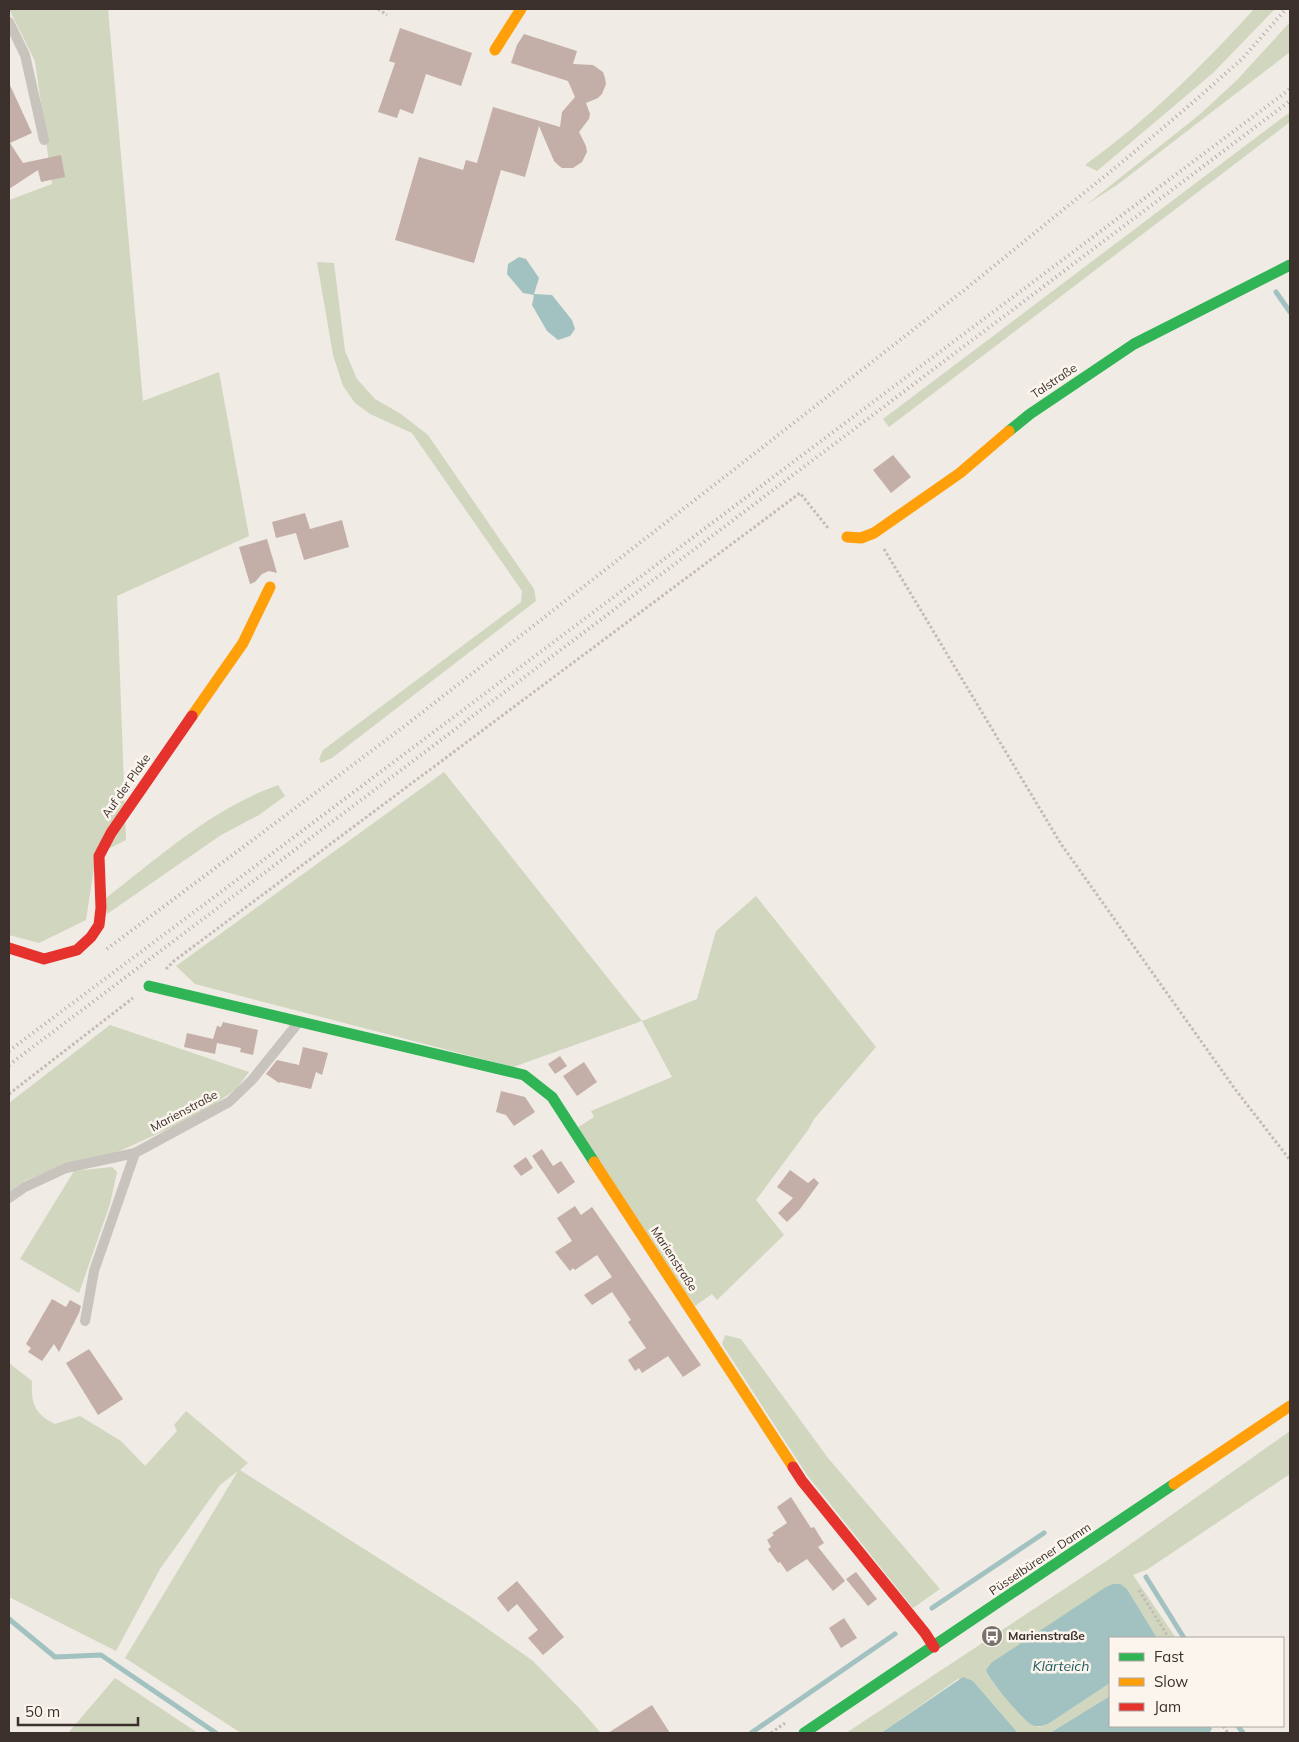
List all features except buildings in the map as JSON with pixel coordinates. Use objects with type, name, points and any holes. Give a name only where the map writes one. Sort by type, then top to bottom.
[{"type":"street","points":[[495,50],[521,9]]},
{"type":"street","name":"Talstraße","points":[[847,537],[861,538],[874,532],[960,473],[1030,414],[1134,344],[1290,265]]},
{"type":"street","name":"Auf der Plake","points":[[9,948],[44,958],[77,950],[92,938],[99,925],[101,908],[99,856],[111,833],[243,643],[270,587]]},
{"type":"street","name":"Marienstraße","points":[[149,986],[524,1075],[552,1097],[802,1481],[934,1647]]},
{"type":"street","name":"Püsselbürener Damm","points":[[804,1733],[1290,1406]]},
{"type":"lane","points":[[9,22],[25,55],[44,140]]},
{"type":"lane","name":"Marienstraße","points":[[9,1198],[25,1187],[66,1168],[135,1152],[229,1102],[252,1080],[300,1021]]},
{"type":"lane","points":[[85,1321],[94,1271],[135,1152]]},
{"type":"path","points":[[378,9],[387,15]]},
{"type":"path","points":[[9,1094],[149,986],[174,961],[800,493],[827,528],[847,537]]},
{"type":"path","points":[[874,532],[1061,844],[1235,1089],[1290,1160]]},
{"type":"path","points":[[1139,1590],[1168,1637]]},
{"type":"green space","points":[[9,9],[108,9],[143,401],[219,372],[249,536],[117,596],[126,840],[96,855],[86,920],[39,943],[9,935],[9,200],[52,184],[35,61]]},
{"type":"green space","points":[[1254,9],[1275,9],[1213,73],[1097,171],[1085,165],[1174,92]]},
{"type":"green space","points":[[1290,22],[1290,52],[1117,185],[1086,205],[1199,115],[1237,80]]},
{"type":"green space","points":[[1290,112],[1290,122],[889,427],[883,419]]},
{"type":"green space","points":[[317,262],[334,263],[345,351],[357,379],[375,399],[401,414],[428,435],[534,589],[536,601],[332,758],[321,763],[319,759],[323,750],[521,602],[522,591],[412,433],[370,414],[355,403],[343,386],[333,355]]},
{"type":"green space","points":[[444,772],[642,1021],[513,1067],[195,984],[176,966]]},
{"type":"green space","points":[[278,785],[285,796],[259,815],[221,835],[107,914],[106,898],[188,834],[231,806]]},
{"type":"green space","points":[[756,896],[876,1047],[814,1119],[808,1130],[756,1200],[784,1235],[717,1300],[712,1294],[695,1306],[577,1128],[594,1117],[591,1111],[672,1077],[642,1021],[697,999],[716,931]]},
{"type":"green space","points":[[110,1025],[249,1072],[237,1088],[210,1108],[184,1122],[115,1153],[68,1163],[25,1181],[9,1192],[9,1103]]},
{"type":"green space","points":[[112,1167],[117,1172],[110,1204],[79,1293],[20,1259],[74,1171]]},
{"type":"green space","points":[[725,1335],[741,1339],[828,1458],[940,1589],[913,1608],[807,1475],[722,1344]]},
{"type":"green space","points":[[9,1363],[32,1381],[33,1402],[42,1416],[55,1424],[80,1416],[121,1441],[145,1466],[177,1431],[174,1425],[186,1411],[248,1463],[240,1470],[471,1617],[533,1661],[601,1733],[241,1733],[125,1658],[238,1471],[220,1485],[160,1569],[116,1651],[9,1597]]},
{"type":"green space","points":[[1290,1431],[1290,1474],[1148,1569],[1133,1575],[1175,1637],[1156,1637],[1127,1589],[986,1670],[994,1684],[1039,1727],[1048,1724],[1109,1684],[1109,1697],[1050,1733],[1018,1733],[973,1681],[958,1679],[881,1733],[846,1733],[1108,1560]]},
{"type":"green space","points":[[115,1678],[198,1733],[68,1733]]},
{"type":"water","points":[[519,257],[526,259],[539,278],[534,294],[552,295],[572,320],[575,329],[570,336],[558,340],[547,331],[532,305],[534,295],[523,293],[507,274],[508,264]]},
{"type":"water","name":"Klärteich","points":[[1120,1584],[1127,1589],[1156,1637],[1109,1637],[1109,1684],[1048,1724],[1032,1725],[1021,1716],[993,1682],[986,1670],[991,1663],[1106,1587]]},
{"type":"water","points":[[963,1677],[973,1681],[1018,1733],[881,1733]]},
{"type":"water","name":"Klärteich","points":[[1109,1697],[1109,1727],[1211,1727],[1212,1729],[1209,1733],[1050,1733]]},
{"type":"waterway","points":[[1276,292],[1290,312]]},
{"type":"waterway","points":[[932,1608],[1044,1533]]},
{"type":"waterway","points":[[1146,1577],[1183,1637]]},
{"type":"waterway","points":[[9,1619],[55,1657],[101,1655],[216,1733]]},
{"type":"waterway","points":[[751,1733],[895,1634]]},
{"type":"waterway","points":[[1239,1727],[1243,1733]]},
{"type":"railway","points":[[107,949],[406,725],[963,291],[1191,104],[1242,59],[1286,9]]},
{"type":"railway","points":[[9,1051],[1290,89]]},
{"type":"railway","points":[[9,1065],[1290,101]]},
{"type":"traffic: fast","points":[[1009,431],[1030,414],[1134,344],[1290,265]]},
{"type":"traffic: fast","points":[[149,986],[524,1075],[552,1097],[594,1162]]},
{"type":"traffic: fast","points":[[804,1733],[1174,1484]]},
{"type":"traffic: slow","points":[[495,50],[521,9]]},
{"type":"traffic: slow","points":[[847,537],[861,538],[874,533],[960,473],[1009,431]]},
{"type":"traffic: slow","points":[[192,716],[243,643],[270,587]]},
{"type":"traffic: slow","points":[[594,1162],[793,1467]]},
{"type":"traffic: slow","points":[[1174,1484],[1290,1406]]},
{"type":"traffic: jam","points":[[9,948],[44,959],[77,950],[91,937],[99,925],[101,908],[99,856],[111,833],[192,716]]},
{"type":"traffic: jam","points":[[793,1467],[802,1481],[925,1633],[934,1647]]},
{"type":"place","name":"Marienstraße","points":[[992,1636]]}]
